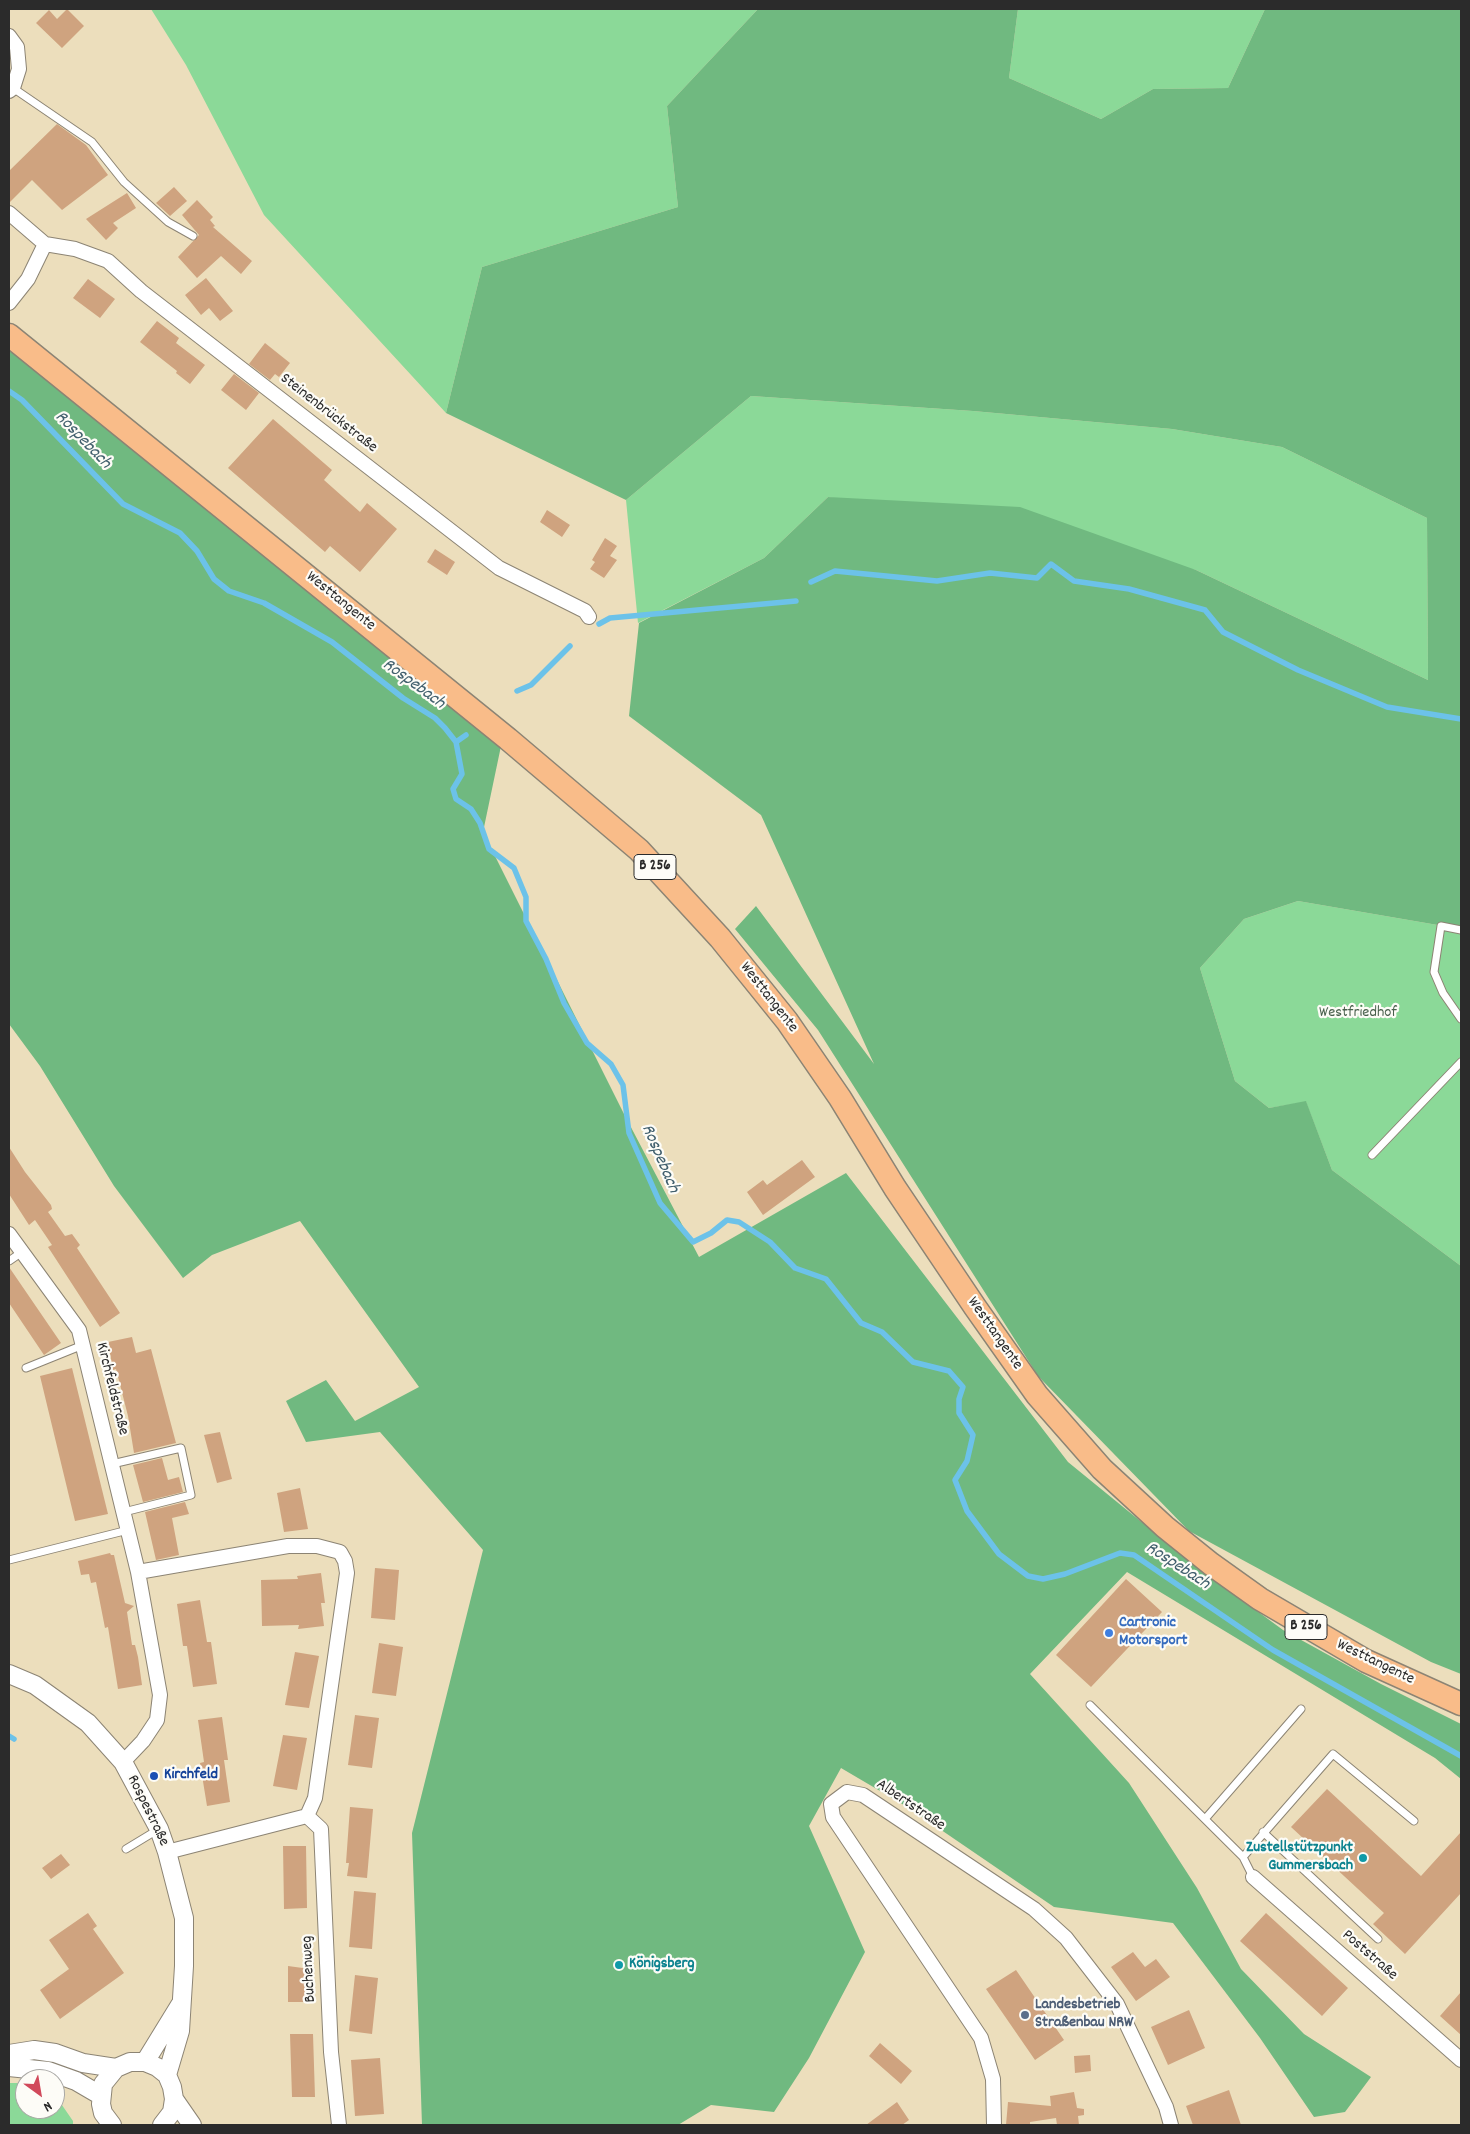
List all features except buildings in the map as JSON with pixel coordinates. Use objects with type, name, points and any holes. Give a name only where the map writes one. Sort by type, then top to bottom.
[{"type":"main road","name":"Westtangente","points":[[9,335],[508,740],[639,850],[720,938],[787,1021],[980,1315],[1037,1395],[1102,1469],[1165,1527],[1211,1564],[1260,1599],[1366,1661],[1461,1704]]},
{"type":"street","points":[[9,36],[16,47],[20,70],[11,89]]},
{"type":"street","points":[[9,214],[45,244],[28,279],[9,303]]},
{"type":"street","name":"Steinenbrückstraße","points":[[45,244],[75,249],[108,261],[141,291],[499,568],[585,611],[589,617]]},
{"type":"street","name":"Kirchfeldstraße","points":[[9,1234],[79,1330],[138,1572],[160,1695],[157,1720],[143,1742],[123,1762]]},
{"type":"street","points":[[138,1572],[288,1546],[317,1546],[340,1552],[345,1561],[347,1572],[315,1798],[307,1816],[167,1852]]},
{"type":"street","name":"Rospestraße","points":[[9,1674],[35,1685],[88,1723],[123,1762],[159,1829],[184,1918],[184,1966],[180,2004],[180,2031],[167,2075]]},
{"type":"street","name":"Albertstraße","points":[[994,2125],[993,2078],[981,2038],[833,1817],[831,1804],[847,1792],[863,1795],[1034,1909],[1066,1938],[1117,2004],[1166,2107],[1171,2125]]},
{"type":"street","name":"Buchenweg","points":[[307,1816],[321,1829],[331,2052],[339,2125]]},
{"type":"street","name":"Poststraße","points":[[1253,1877],[1461,2060]]},
{"type":"street","name":"Rospestraße","points":[[145,2062],[180,2004]]},
{"type":"street","points":[[9,2054],[34,2050],[48,2052],[84,2063],[116,2068]]},
{"type":"street","points":[[109,2124],[103,2113],[100,2095],[106,2080],[116,2068],[130,2062],[145,2062],[157,2067],[167,2075],[172,2086],[174,2099],[172,2112],[162,2125]]},
{"type":"street","points":[[9,2068],[48,2071],[76,2081],[100,2095]]},
{"type":"street","points":[[174,2099],[192,2125]]},
{"type":"lane","points":[[11,89],[92,142],[124,182],[168,222],[192,236]]},
{"type":"lane","points":[[1461,930],[1441,926],[1434,972],[1443,993],[1461,1019]]},
{"type":"lane","points":[[1372,1155],[1461,1062]]},
{"type":"lane","points":[[9,1261],[22,1252]]},
{"type":"lane","points":[[26,1368],[82,1345]]},
{"type":"lane","points":[[112,1464],[181,1448],[191,1495],[124,1512]]},
{"type":"lane","points":[[9,1560],[128,1530]]},
{"type":"lane","points":[[1090,1705],[1243,1857],[1253,1877]]},
{"type":"lane","points":[[1205,1819],[1301,1709]]},
{"type":"lane","points":[[1243,1857],[1333,1754],[1414,1821]]},
{"type":"lane","points":[[126,1849],[159,1829]]},
{"type":"lane","points":[[1263,1832],[1378,1939]]},
{"type":"green space","points":[[151,9],[758,9],[667,106],[678,207],[482,267],[446,413],[264,215],[186,65]]},
{"type":"green space","points":[[758,9],[1018,9],[1009,78],[1101,119],[1153,89],[1228,88],[1265,9],[1461,9],[1461,929],[1298,901],[1244,919],[1200,968],[1235,1081],[1269,1108],[1306,1101],[1332,1170],[1461,1266],[1461,1674],[1431,1662],[1189,1531],[1038,1376],[818,1030],[735,929],[756,906],[874,1064],[761,815],[629,716],[639,623],[764,558],[828,497],[1020,507],[1196,570],[1428,680],[1427,518],[1282,447],[1172,429],[973,411],[751,396],[626,500],[446,413],[482,267],[678,207],[667,106]]},
{"type":"green space","points":[[1018,9],[1265,9],[1228,88],[1153,89],[1101,119],[1009,78]]},
{"type":"green space","points":[[9,345],[501,746],[483,832],[623,1112],[699,1257],[846,1173],[1068,1462],[1193,1564],[1283,1630],[1381,1684],[1461,1724],[1461,1779],[1435,1758],[1127,1572],[1030,1674],[1129,1783],[1197,1888],[1241,1969],[1304,2034],[1371,2077],[1345,2112],[1314,2117],[1260,2038],[1173,1923],[1054,1907],[909,1808],[841,1768],[809,1826],[865,1952],[809,2058],[774,2112],[711,2105],[678,2125],[422,2125],[412,1833],[483,1550],[380,1432],[306,1442],[286,1401],[326,1380],[355,1421],[419,1387],[300,1221],[212,1255],[183,1278],[114,1186],[40,1066],[9,1024]]},
{"type":"green space","points":[[751,396],[973,411],[1172,429],[1282,447],[1427,518],[1428,680],[1196,570],[828,497],[764,558],[638,623],[626,500]]},
{"type":"green space","name":"Westfriedhof","points":[[1298,901],[1461,929],[1461,1266],[1332,1170],[1306,1102],[1269,1108],[1235,1081],[1200,968],[1244,919]]},
{"type":"green space","points":[[9,2083],[15,2083],[15,2119],[65,2119],[65,2109],[73,2121],[73,2125],[9,2125]]},
{"type":"waterway","name":"Rospebach","points":[[9,391],[22,400],[123,504],[180,533],[197,551],[214,579],[229,591],[264,603],[332,642],[403,698],[435,718],[445,728],[456,742],[462,774],[453,789],[456,799],[471,809],[480,823],[489,849],[514,868],[526,897],[526,921],[546,959],[564,1003],[587,1043],[611,1064],[623,1085],[629,1133],[660,1203],[693,1242],[711,1233],[727,1220],[739,1222],[770,1242],[795,1268],[826,1279],[861,1323],[882,1332],[913,1362],[949,1371],[963,1387],[959,1399],[959,1413],[973,1435],[967,1461],[955,1480],[967,1511],[999,1554],[1028,1576],[1043,1579],[1065,1574],[1120,1553],[1134,1555],[1273,1650],[1461,1756]]},
{"type":"waterway","points":[[811,582],[835,571],[937,581],[990,573],[1037,578],[1051,564],[1074,581],[1129,589],[1205,610],[1223,632],[1298,670],[1387,707],[1461,719]]},
{"type":"waterway","points":[[599,624],[610,618],[796,601]]},
{"type":"waterway","points":[[517,691],[531,685],[570,646]]},
{"type":"waterway","points":[[456,742],[466,735]]},
{"type":"waterway","points":[[9,1736],[14,1739]]},
{"type":"place","name":"Cartronic Motorsport","points":[[1109,1633]]},
{"type":"place","name":"Kirchfeld","points":[[154,1776]]},
{"type":"place","name":"Zustellstützpunkt Gummersbach","points":[[1363,1858]]},
{"type":"place","name":"Königsberg","points":[[619,1965]]},
{"type":"place","name":"Landesbetrieb Straßenbau NRW","points":[[1025,2015]]}]
